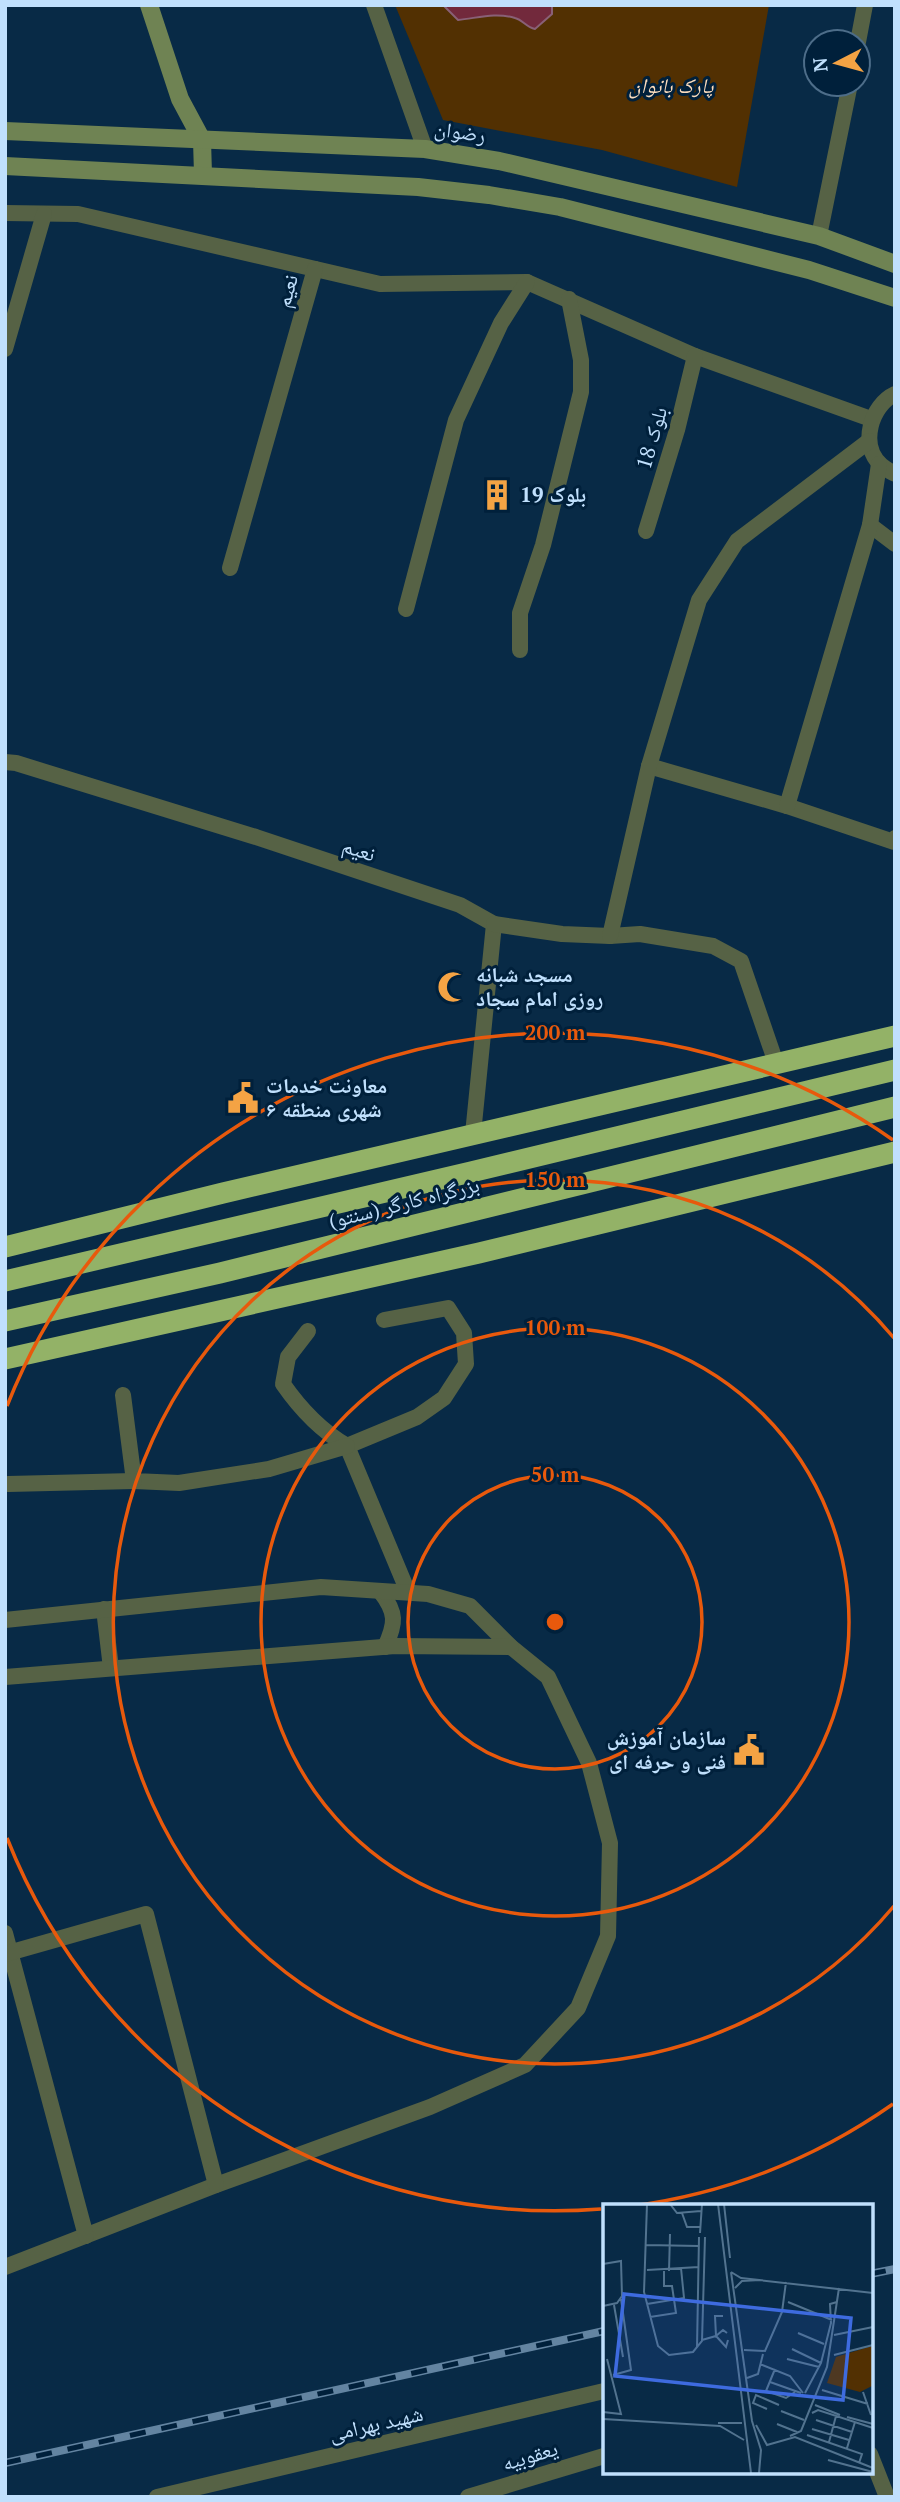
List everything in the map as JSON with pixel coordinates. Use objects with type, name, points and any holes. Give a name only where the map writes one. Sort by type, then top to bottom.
[{"type":"highway","points":[[5,1247],[895,1036]]},
{"type":"highway","name":"بزرگراه کارگر (سنتو)","points":[[5,1281],[895,1070]]},
{"type":"highway","name":"بزرگراه کارگر (سنتو)","points":[[5,1321],[220,1273],[895,1107]]},
{"type":"highway","points":[[5,1359],[479,1253],[895,1152]]},
{"type":"main road","points":[[149,5],[180,99],[202,140],[203,174]]},
{"type":"main road","name":"رضوان","points":[[5,131],[425,149],[499,160],[819,236],[895,264]]},
{"type":"main road","points":[[5,166],[203,174],[418,187],[489,195],[560,207],[809,270],[895,298]]},
{"type":"street","points":[[373,5],[425,149]]},
{"type":"street","points":[[861,28],[865,5]]},
{"type":"street","points":[[819,236],[846,98]]},
{"type":"street","points":[[5,213],[78,214],[380,284],[527,282],[695,356],[871,419]]},
{"type":"street","points":[[5,349],[44,214]]},
{"type":"street","name":"نعیم","points":[[230,568],[315,269]]},
{"type":"street","points":[[406,609],[456,420],[501,323],[527,282]]},
{"type":"street","points":[[520,650],[520,613],[543,545],[581,392],[582,360],[569,299]]},
{"type":"street","name":"بلوک 18","points":[[646,531],[677,430],[695,356]]},
{"type":"street","points":[[787,806],[870,525],[879,464],[869,441],[871,419],[885,398],[895,394]]},
{"type":"street","points":[[610,936],[649,766],[699,600],[737,541],[869,441]]},
{"type":"street","points":[[879,464],[895,474]]},
{"type":"street","points":[[870,525],[895,544]]},
{"type":"street","name":"نعیم","points":[[5,762],[16,763],[256,837],[460,905],[494,924]]},
{"type":"street","points":[[649,766],[787,806],[894,841]]},
{"type":"street","points":[[473,1134],[494,924],[562,934],[640,934],[713,946],[741,961],[776,1063]]},
{"type":"street","points":[[8,1484],[134,1481],[179,1483],[269,1469],[347,1446],[417,1417],[444,1398],[466,1364],[464,1333],[448,1308],[384,1320]]},
{"type":"street","points":[[308,1331],[288,1357],[283,1384],[299,1408],[325,1433],[347,1446],[408,1592]]},
{"type":"street","points":[[123,1395],[134,1481]]},
{"type":"street","points":[[5,1620],[321,1587],[428,1594],[470,1606],[511,1647],[548,1677],[589,1763],[610,1843],[608,1936],[578,2008],[526,2065],[430,2107],[216,2185],[5,2267]]},
{"type":"street","points":[[380,1591],[390,1604],[395,1626],[385,1647]]},
{"type":"street","points":[[104,1609],[111,1668]]},
{"type":"street","points":[[5,1677],[385,1647],[511,1647]]},
{"type":"street","points":[[8,1954],[146,1914],[216,2185]]},
{"type":"street","points":[[5,1933],[8,1954],[86,2236]]},
{"type":"street","name":"شهید بهرامی","points":[[157,2497],[603,2391]]},
{"type":"street","name":"یعقوبیه","points":[[468,2497],[603,2456]]},
{"type":"street","points":[[872,2459],[887,2497]]},
{"type":"green space","name":"پارک بانوان","points":[[395,5],[769,5],[737,187],[602,150],[443,120]]},
{"type":"shaded area","points":[[443,5],[552,5],[552,14],[535,29],[508,16],[493,15],[458,20]]},
{"type":"railway","points":[[872,2274],[895,2269]]},
{"type":"railway","points":[[5,2463],[603,2331]]},
{"type":"place","name":"بلوک 19","points":[[497,495]]},
{"type":"place","name":"مسجد شبانه روزی امام سجاد","points":[[453,987]]},
{"type":"place","name":"معاونت خدمات شهری منطقه ۶","points":[[243,1098]]},
{"type":"place","name":"سازمان آموزش فنی و حرفه ای","points":[[749,1750]]}]
